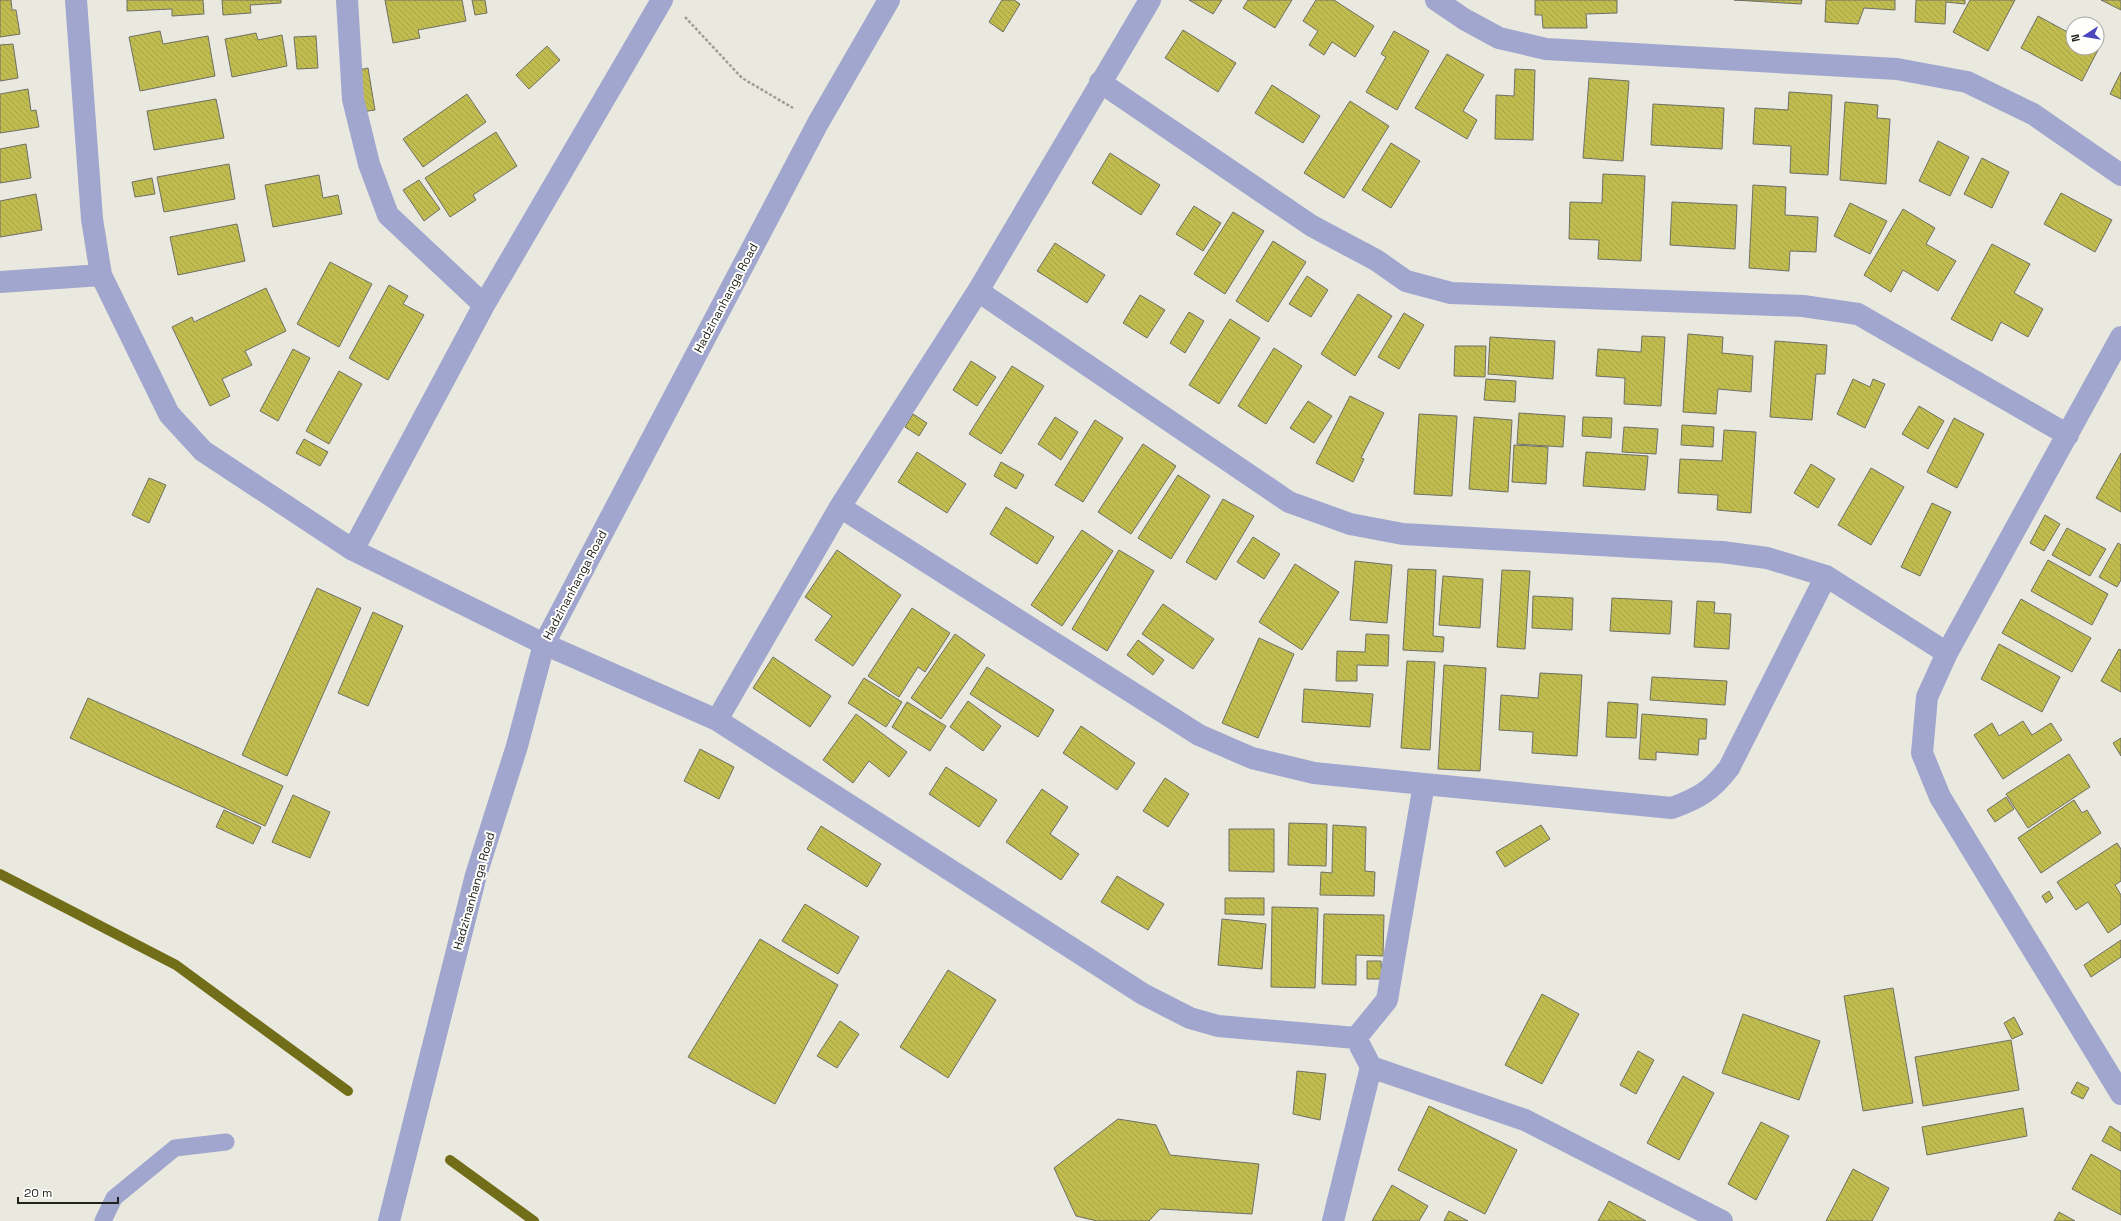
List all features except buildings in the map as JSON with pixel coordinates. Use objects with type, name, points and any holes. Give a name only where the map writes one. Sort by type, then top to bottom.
[{"type":"street","points":[[76,0],[92,219],[101,275],[169,414],[203,451],[353,550],[544,644],[716,720],[1136,989],[1190,1018],[1218,1026],[1356,1038]]},
{"type":"street","points":[[347,0],[353,98],[369,164],[388,215],[484,305]]},
{"type":"street","name":"Hadzinanhanga Road","points":[[389,1221],[476,875],[517,746],[544,644],[818,123],[890,0]]},
{"type":"street","points":[[716,720],[840,508],[978,291],[1100,82],[1150,0]]},
{"type":"street","points":[[1436,0],[1464,19],[1499,38],[1546,49],[1897,69],[1967,82],[2033,114],[2121,175]]},
{"type":"street","points":[[353,550],[484,305],[671,6]]},
{"type":"street","points":[[1100,82],[1312,226],[1376,260],[1406,281],[1451,293],[1803,306],[1858,314],[2068,435]]},
{"type":"street","points":[[0,282],[101,275]]},
{"type":"street","points":[[978,291],[1290,502],[1350,524],[1403,534],[1722,552],[1767,558],[1826,576],[1947,653]]},
{"type":"street","points":[[2121,337],[1947,653],[1927,697],[1922,753],[1940,797],[2121,1094]]},
{"type":"street","points":[[840,508],[1200,735],[1252,758],[1314,773],[1672,808],[1692,801],[1715,786],[1729,768],[1826,576]]},
{"type":"street","points":[[1356,1038],[1387,1000],[1424,784]]},
{"type":"street","points":[[1333,1221],[1371,1067],[1356,1038]]},
{"type":"street","points":[[1371,1067],[1525,1120],[1722,1221]]},
{"type":"lane","points":[[103,1221],[114,1198],[175,1148],[226,1142]]},
{"type":"path","points":[[671,6],[742,78],[818,123]]},
{"type":"waterway","points":[[0,874],[176,965],[348,1091]]},
{"type":"waterway","points":[[450,1160],[534,1221]]}]
